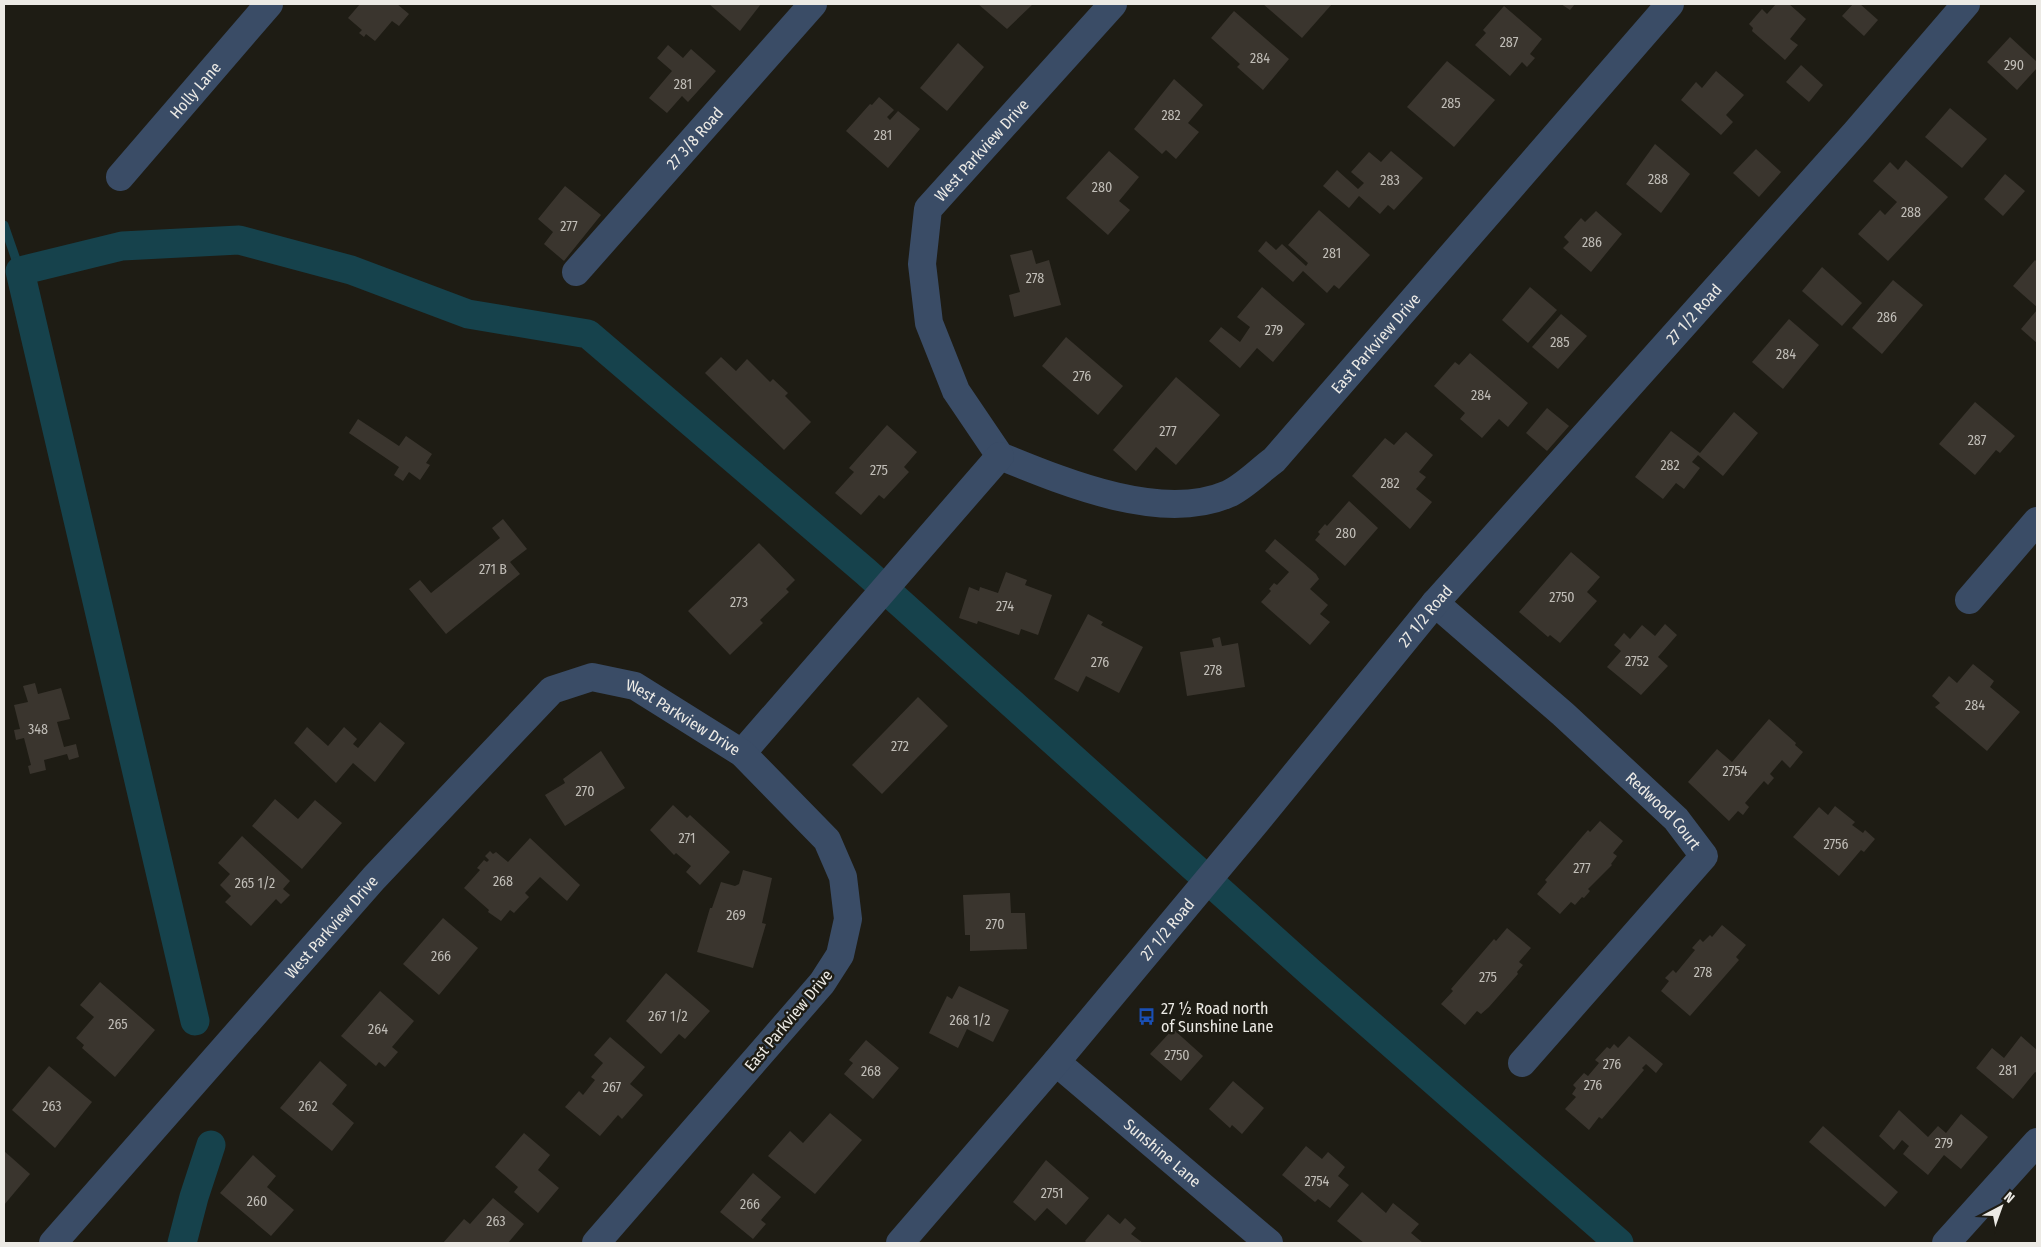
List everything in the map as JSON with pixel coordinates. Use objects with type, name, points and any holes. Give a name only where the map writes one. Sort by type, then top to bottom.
[{"type":"street","name":"Holly Lane","points":[[120,177],[269,4]]},
{"type":"street","name":"27 3/8 Road","points":[[576,272],[813,4]]},
{"type":"street","name":"West Parkview Drive","points":[[53,1243],[374,878],[552,690],[592,677],[635,686],[742,753],[1000,456],[956,391],[929,323],[922,264],[928,209],[1113,4]]},
{"type":"street","name":"27 1/2 Road","points":[[900,1243],[1056,1062],[1251,829],[1435,603],[1850,140],[1966,4]]},
{"type":"street","name":"East Parkview Drive","points":[[1000,456],[1057,479],[1146,503],[1186,504],[1229,494],[1274,460],[1665,7]]},
{"type":"street","points":[[1969,600],[2037,521]]},
{"type":"street","name":"Redwood Court","points":[[1435,603],[1563,714],[1676,819],[1704,856],[1522,1063]]},
{"type":"street","name":"East Parkview Drive","points":[[596,1243],[822,983],[840,954],[848,919],[843,877],[827,840],[742,753]]},
{"type":"street","name":"Sunshine Lane","points":[[1056,1062],[1269,1243]]},
{"type":"street","points":[[1946,1243],[2037,1142]]},
{"type":"building","points":[[360,4],[397,4],[409,14],[399,26],[392,21],[375,41],[366,34],[364,37],[359,33],[362,30],[348,18]]},
{"type":"building","points":[[709,4],[761,4],[740,31]]},
{"type":"building","points":[[978,4],[1033,4],[1007,29]]},
{"type":"building","points":[[1263,4],[1332,4],[1302,38]]},
{"type":"building","points":[[1561,4],[1575,4],[1570,10]]},
{"type":"building","points":[[1776,4],[1789,4],[1806,19],[1790,39],[1798,45],[1785,60],[1752,31],[1753,28],[1749,24],[1762,9],[1767,14]]},
{"type":"building","points":[[1853,4],[1860,4],[1878,20],[1864,36],[1842,16]]},
{"type":"building","points":[[1504,6],[1542,39],[1530,54],[1535,58],[1527,67],[1522,62],[1510,76],[1475,45],[1486,33],[1483,30]]},
{"type":"building","points":[[1234,11],[1289,59],[1263,90],[1237,67],[1240,64],[1211,38]]},
{"type":"building","points":[[2010,37],[2037,62],[2037,68],[2017,90],[1987,62]]},
{"type":"building","points":[[958,43],[984,67],[947,111],[920,88]]},
{"type":"building","points":[[668,45],[683,58],[691,49],[716,71],[688,102],[682,96],[667,113],[649,98],[672,71],[657,58]]},
{"type":"building","points":[[1447,61],[1495,100],[1454,147],[1407,107]]},
{"type":"building","points":[[1801,65],[1823,85],[1809,102],[1786,82]]},
{"type":"building","points":[[1716,71],[1744,95],[1726,115],[1733,122],[1721,135],[1681,100],[1696,82],[1702,88]]},
{"type":"building","points":[[1174,79],[1203,105],[1188,123],[1199,132],[1176,159],[1166,150],[1162,154],[1134,129]]},
{"type":"building","points":[[879,97],[894,110],[887,117],[890,120],[898,111],[920,129],[888,168],[846,131],[870,104],[872,105]]},
{"type":"building","points":[[1950,108],[1987,139],[1962,168],[1925,137]]},
{"type":"building","points":[[1655,144],[1690,174],[1661,213],[1626,184]]},
{"type":"building","points":[[1756,149],[1781,172],[1759,197],[1733,173]]},
{"type":"building","points":[[1109,151],[1139,177],[1119,201],[1130,210],[1108,235],[1066,198]]},
{"type":"building","points":[[1391,151],[1423,178],[1394,210],[1388,205],[1380,214],[1359,196],[1349,208],[1323,186],[1337,170],[1358,189],[1364,183],[1351,172],[1369,152],[1381,162]]},
{"type":"building","points":[[1906,160],[1948,197],[1888,261],[1858,234],[1880,210],[1885,215],[1897,202],[1873,181],[1890,162],[1898,170]]},
{"type":"building","points":[[2005,174],[2025,191],[2003,216],[1984,199]]},
{"type":"building","points":[[565,186],[601,215],[564,261],[544,244],[553,232],[538,219]]},
{"type":"building","points":[[1319,210],[1370,255],[1339,289],[1334,285],[1327,293],[1303,271],[1293,282],[1258,251],[1266,241],[1276,250],[1282,244],[1306,266],[1308,263],[1288,245]]},
{"type":"building","points":[[1596,211],[1622,234],[1591,272],[1563,248],[1569,242],[1564,237],[1581,218],[1585,222]]},
{"type":"building","points":[[1032,250],[1036,264],[1049,260],[1061,305],[1014,317],[1009,295],[1020,292],[1010,255]]},
{"type":"building","points":[[2035,260],[2037,262],[2037,307],[2013,286]]},
{"type":"building","points":[[1822,267],[1862,303],[1842,326],[1802,291]]},
{"type":"building","points":[[1893,280],[1923,305],[1882,354],[1852,328]]},
{"type":"building","points":[[1262,287],[1305,324],[1273,362],[1257,348],[1240,368],[1209,341],[1221,327],[1240,342],[1250,327],[1237,317]]},
{"type":"building","points":[[1530,287],[1557,310],[1528,343],[1502,320]]},
{"type":"building","points":[[2037,310],[2037,343],[2021,329]]},
{"type":"building","points":[[1561,314],[1587,336],[1558,369],[1532,347]]},
{"type":"building","points":[[1789,319],[1819,345],[1783,389],[1752,362]]},
{"type":"building","points":[[1066,337],[1123,386],[1098,415],[1042,366]]},
{"type":"building","points":[[1470,353],[1528,403],[1508,427],[1499,419],[1482,438],[1460,419],[1465,413],[1434,386],[1455,362],[1459,365]]},
{"type":"building","points":[[721,357],[736,371],[747,359],[770,382],[773,379],[788,393],[785,396],[811,422],[784,450],[705,373]]},
{"type":"building","points":[[1176,377],[1220,415],[1176,465],[1156,447],[1136,471],[1113,450]]},
{"type":"building","points":[[1975,402],[2015,436],[2000,453],[1996,450],[1975,475],[1939,444]]},
{"type":"building","points":[[1547,408],[1569,426],[1547,451],[1526,433]]},
{"type":"building","points":[[1734,412],[1758,433],[1723,476],[1698,455],[1692,462],[1700,468],[1684,489],[1676,483],[1663,499],[1635,477],[1671,431],[1700,453]]},
{"type":"building","points":[[358,419],[399,446],[406,436],[432,454],[426,463],[430,465],[420,480],[409,472],[403,481],[394,475],[399,467],[349,433]]},
{"type":"building","points":[[887,425],[917,452],[904,467],[909,472],[884,499],[879,495],[861,515],[835,493],[854,472],[849,468]]},
{"type":"building","points":[[1406,432],[1433,455],[1419,472],[1426,477],[1416,489],[1432,502],[1410,529],[1352,476],[1385,438],[1394,445]]},
{"type":"building","points":[[1349,501],[1378,528],[1345,566],[1315,540],[1320,534],[1318,532],[1325,524],[1327,526]]},
{"type":"building","points":[[503,519],[527,549],[510,562],[520,574],[446,634],[409,589],[420,580],[431,593],[500,538],[492,528]]},
{"type":"building","points":[[1275,539],[1316,574],[1319,579],[1310,589],[1328,605],[1320,614],[1330,622],[1310,645],[1261,602],[1271,591],[1269,589],[1274,583],[1277,585],[1289,572],[1265,551]]},
{"type":"building","points":[[759,543],[795,580],[786,589],[789,592],[760,620],[763,623],[730,655],[688,611]]},
{"type":"building","points":[[1571,552],[1600,577],[1587,592],[1597,601],[1560,643],[1550,635],[1548,637],[1519,612]]},
{"type":"building","points":[[1006,572],[1027,580],[1025,585],[1052,595],[1038,635],[1021,629],[1019,635],[978,621],[977,624],[959,618],[969,587],[979,591],[980,587],[998,593]]},
{"type":"building","points":[[1088,614],[1103,622],[1101,625],[1143,647],[1119,693],[1086,676],[1078,692],[1054,679]]},
{"type":"building","points":[[1665,624],[1677,635],[1658,657],[1668,666],[1641,695],[1607,667],[1621,651],[1614,645],[1624,633],[1630,639],[1642,625],[1655,636]]},
{"type":"building","points":[[1220,637],[1222,646],[1238,643],[1245,687],[1187,696],[1180,652],[1214,647],[1212,639]]},
{"type":"building","points":[[1973,664],[1994,681],[1990,687],[2020,712],[1987,751],[1935,707],[1940,703],[1932,696],[1949,676],[1957,683]]},
{"type":"building","points":[[35,683],[38,694],[61,688],[70,719],[57,722],[64,747],[76,744],[79,757],[69,760],[67,754],[44,760],[46,770],[30,774],[28,766],[31,765],[24,738],[16,740],[14,730],[20,729],[14,705],[28,702],[23,686]]},
{"type":"building","points":[[918,697],[948,726],[882,794],[852,765]]},
{"type":"building","points":[[1769,719],[1796,743],[1795,745],[1803,752],[1790,768],[1782,760],[1770,774],[1774,778],[1768,785],[1764,781],[1745,803],[1749,807],[1743,815],[1738,811],[1729,821],[1688,782],[1717,749],[1732,762]]},
{"type":"building","points":[[380,722],[405,743],[375,782],[353,763],[336,783],[294,743],[307,727],[328,746],[344,727],[357,739],[353,744],[358,748]]},
{"type":"building","points":[[601,751],[625,788],[565,826],[545,795],[565,783],[563,779]]},
{"type":"building","points":[[275,799],[298,819],[315,800],[342,823],[302,869],[252,826]]},
{"type":"building","points":[[673,805],[687,818],[690,815],[730,852],[700,885],[686,872],[691,866],[676,853],[674,855],[650,830]]},
{"type":"building","points":[[1835,806],[1855,822],[1852,825],[1863,833],[1865,830],[1875,839],[1864,852],[1861,850],[1839,876],[1793,837],[1819,807],[1828,815]]},
{"type":"building","points":[[1600,821],[1623,841],[1613,853],[1617,856],[1612,865],[1588,889],[1590,891],[1584,898],[1582,897],[1575,905],[1571,902],[1560,914],[1537,894],[1547,882],[1545,880],[1588,830],[1590,832]]},
{"type":"building","points":[[242,836],[290,881],[283,889],[290,895],[281,904],[276,899],[251,926],[225,902],[231,896],[220,885],[230,874],[218,863]]},
{"type":"building","points":[[530,838],[580,885],[567,901],[540,877],[525,893],[529,897],[514,913],[510,910],[501,921],[488,912],[489,910],[464,888],[480,870],[477,868],[484,860],[487,862],[489,860],[485,856],[490,851],[493,854],[496,852],[508,862]]},
{"type":"building","points":[[743,870],[772,878],[762,923],[766,924],[753,968],[697,952],[710,908],[712,908],[721,882],[735,886],[739,884]]},
{"type":"building","points":[[1010,893],[1011,913],[1025,913],[1027,949],[970,951],[970,935],[965,935],[963,895]]},
{"type":"building","points":[[443,918],[478,948],[439,995],[403,964]]},
{"type":"building","points":[[1722,925],[1746,945],[1736,957],[1739,960],[1690,1016],[1661,991],[1669,981],[1665,978],[1673,970],[1676,973],[1695,950],[1692,948],[1700,939],[1703,942],[1710,935],[1712,937]]},
{"type":"building","points":[[1507,928],[1531,948],[1519,962],[1523,965],[1517,972],[1518,974],[1489,1007],[1481,1014],[1477,1011],[1465,1025],[1441,1004],[1453,991],[1451,989],[1494,939],[1496,941]]},
{"type":"building","points":[[666,973],[710,1011],[685,1039],[679,1034],[661,1054],[626,1021]]},
{"type":"building","points":[[100,982],[155,1030],[115,1077],[82,1048],[84,1045],[76,1038],[94,1017],[80,1005]]},
{"type":"building","points":[[959,986],[1009,1010],[993,1042],[967,1029],[958,1048],[929,1033],[947,996],[952,999]]},
{"type":"building","points":[[380,991],[414,1021],[392,1047],[398,1052],[385,1067],[379,1062],[376,1066],[341,1036]]},
{"type":"building","points":[[1173,1029],[1203,1056],[1181,1081],[1150,1054]]},
{"type":"building","points":[[1629,1036],[1663,1064],[1656,1073],[1646,1064],[1642,1068],[1644,1070],[1602,1119],[1599,1117],[1589,1130],[1565,1109],[1576,1097],[1572,1094],[1576,1088],[1573,1085],[1584,1073],[1588,1076],[1599,1063],[1595,1060],[1607,1047],[1610,1049],[1614,1044],[1618,1048]]},
{"type":"building","points":[[2021,1036],[2037,1050],[2037,1073],[2035,1072],[2013,1099],[1976,1068],[1992,1048],[2004,1058]]},
{"type":"building","points":[[610,1037],[645,1067],[630,1084],[643,1095],[622,1119],[618,1115],[600,1136],[565,1107],[579,1091],[583,1095],[595,1080],[591,1077],[603,1063],[594,1055]]},
{"type":"building","points":[[866,1040],[899,1068],[873,1099],[844,1074],[853,1063],[849,1060]]},
{"type":"building","points":[[320,1061],[347,1085],[332,1104],[354,1123],[332,1151],[280,1108]]},
{"type":"building","points":[[49,1066],[92,1102],[55,1148],[12,1110]]},
{"type":"building","points":[[1233,1081],[1264,1108],[1242,1134],[1232,1125],[1230,1128],[1209,1109]]},
{"type":"building","points":[[1899,1110],[1928,1137],[1938,1126],[1946,1133],[1961,1114],[1988,1137],[1961,1169],[1944,1155],[1928,1175],[1903,1154],[1909,1146],[1902,1140],[1894,1150],[1879,1136]]},
{"type":"building","points":[[830,1113],[862,1140],[815,1194],[768,1156],[790,1131],[803,1143]]},
{"type":"building","points":[[1823,1126],[1898,1192],[1885,1207],[1809,1142]]},
{"type":"building","points":[[524,1133],[550,1155],[538,1170],[559,1188],[538,1213],[514,1192],[518,1187],[495,1167]]},
{"type":"building","points":[[1306,1146],[1322,1159],[1328,1152],[1345,1167],[1338,1176],[1349,1185],[1330,1208],[1318,1199],[1315,1202],[1282,1175]]},
{"type":"building","points":[[4,1151],[30,1174],[4,1205]]},
{"type":"building","points":[[253,1155],[276,1176],[267,1187],[294,1210],[271,1236],[220,1193]]},
{"type":"building","points":[[1046,1160],[1089,1198],[1066,1225],[1047,1208],[1035,1221],[1013,1202]]},
{"type":"building","points":[[753,1173],[781,1197],[761,1220],[766,1224],[753,1239],[720,1212]]},
{"type":"building","points":[[1362,1192],[1386,1213],[1393,1203],[1419,1224],[1411,1233],[1423,1243],[1364,1243],[1337,1221]]},
{"type":"building","points":[[493,1198],[524,1224],[508,1243],[443,1243],[464,1219],[470,1224]]},
{"type":"building","points":[[1108,1214],[1120,1224],[1125,1218],[1136,1228],[1131,1234],[1143,1243],[1087,1243],[1085,1241]]},
{"type":"waterway","points":[[4,225],[20,271]]},
{"type":"waterway","points":[[195,1021],[20,271],[122,246],[239,240],[351,270],[468,314],[588,334],[866,572],[1310,972],[1619,1243]]},
{"type":"waterway","points":[[182,1243],[194,1197],[211,1145]]},
{"type":"place","name":"27 ½ Road north of Sunshine Lane","points":[[1147,1017]]}]
